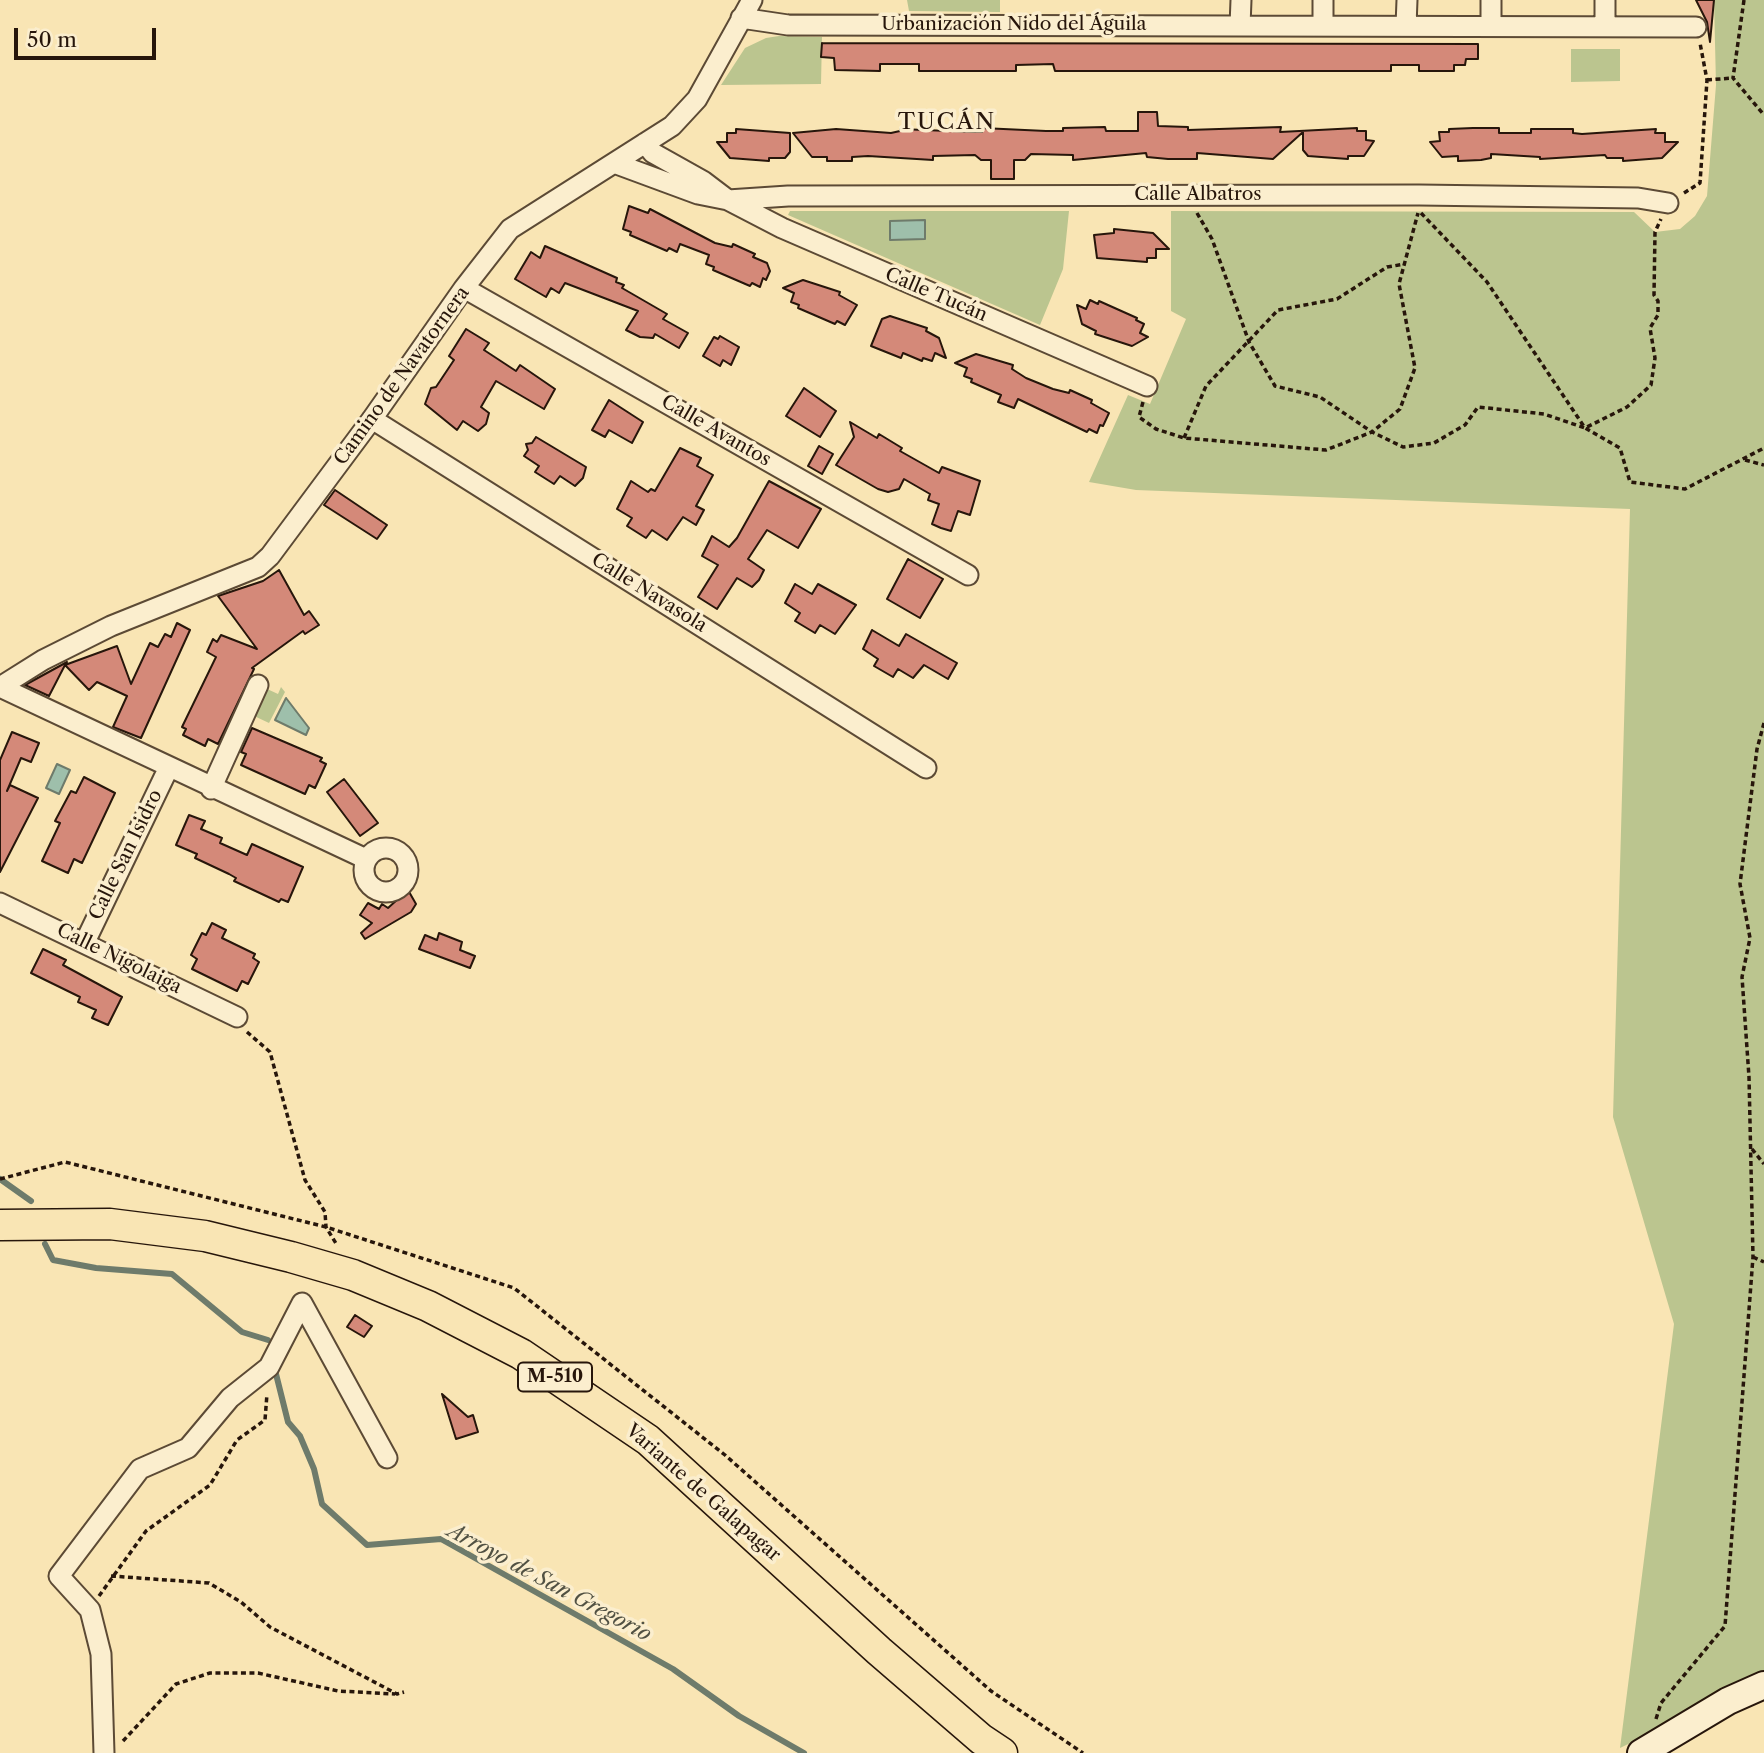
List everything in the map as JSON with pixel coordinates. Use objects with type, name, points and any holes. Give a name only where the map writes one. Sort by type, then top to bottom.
[{"type":"main road","name":"Variante de Galapagar","points":[[0,1225],[110,1224],[205,1236],[353,1275],[428,1306],[509,1348],[649,1440],[879,1651],[981,1739],[1002,1753]]},
{"type":"main road","points":[[1645,1750],[1728,1701],[1764,1685]]},
{"type":"street","name":"Camino de Navatornera","points":[[0,687],[43,660],[111,625],[258,568],[270,556],[372,419],[464,288],[510,229],[672,127],[697,99],[752,0]]},
{"type":"street","points":[[1240,26],[1241,0]]},
{"type":"street","points":[[1323,0],[1323,26]]},
{"type":"street","points":[[1406,26],[1407,0]]},
{"type":"street","points":[[1491,0],[1491,26]]},
{"type":"street","points":[[1605,0],[1605,27]]},
{"type":"street","name":"Urbanización Nido del Águila","points":[[741,18],[788,25],[1696,27]]},
{"type":"street","name":"Calle Tucán","points":[[645,143],[653,153],[703,181],[728,200],[782,229],[1147,386]]},
{"type":"street","name":"Calle Tucán","points":[[614,163],[698,194],[728,200]]},
{"type":"street","name":"Calle Albatros","points":[[728,200],[788,196],[1187,195],[1419,203],[1638,198],[1668,203]]},
{"type":"street","name":"Calle Avantos","points":[[464,288],[968,575]]},
{"type":"street","name":"Calle Navasola","points":[[372,419],[926,768]]},
{"type":"street","points":[[211,789],[258,685]]},
{"type":"street","points":[[0,687],[168,769],[366,859]]},
{"type":"street","name":"Calle San Isidro","points":[[85,942],[168,769]]},
{"type":"street","name":"Calle Nigolaiga","points":[[0,903],[237,1017]]},
{"type":"street","points":[[104,1753],[101,1654],[90,1610],[59,1576],[140,1469],[188,1448],[230,1398],[269,1367],[303,1303],[387,1458]]},
{"type":"path","points":[[1744,0],[1733,78],[1764,115]]},
{"type":"path","points":[[1696,27],[1707,80],[1700,183]]},
{"type":"path","points":[[1707,80],[1733,78]]},
{"type":"path","points":[[1187,195],[1212,239],[1249,342],[1275,386],[1320,397],[1372,432],[1403,447],[1434,443],[1465,425],[1478,407],[1544,414],[1585,428],[1620,448],[1630,482],[1685,489],[1764,448]]},
{"type":"path","points":[[1147,386],[1139,416],[1156,429],[1184,438],[1326,450],[1372,432],[1400,409],[1415,368],[1399,284],[1419,203]]},
{"type":"path","points":[[1419,203],[1487,282],[1585,428]]},
{"type":"path","points":[[1585,428],[1627,407],[1651,385],[1655,358],[1650,328],[1658,315],[1658,301],[1654,295],[1655,232]]},
{"type":"path","points":[[1184,438],[1206,386],[1278,310],[1337,299],[1387,267],[1405,264]]},
{"type":"path","points":[[1745,460],[1764,465]]},
{"type":"path","points":[[1645,1750],[1661,1703],[1725,1626],[1753,1257],[1751,1148],[1742,977],[1750,938],[1740,884],[1757,748],[1764,723]]},
{"type":"path","points":[[237,1017],[239,1027],[270,1052],[305,1180],[326,1212],[326,1227],[336,1244],[344,1251]]},
{"type":"path","points":[[1751,1148],[1764,1164]]},
{"type":"path","points":[[1753,1257],[1764,1262]]},
{"type":"path","points":[[90,1610],[111,1576],[146,1531],[211,1485],[237,1440],[265,1420]]},
{"type":"path","points":[[111,1576],[209,1583],[241,1602],[270,1627],[397,1694]]},
{"type":"path","points":[[122,1743],[176,1684],[209,1673],[258,1672],[338,1691],[397,1694],[404,1692]]},
{"type":"green space","points":[[907,0],[1000,0],[1000,12],[909,11]]},
{"type":"green space","points":[[1714,0],[1764,0],[1764,1678],[1620,1748],[1674,1324],[1613,1117],[1630,509],[1136,490],[1089,482],[1128,395],[1150,404],[1186,319],[1171,311],[1171,211],[1634,212],[1655,232],[1680,229],[1695,216],[1707,196],[1716,85]]},
{"type":"green space","points":[[822,37],[821,84],[721,85],[745,48],[766,38]]},
{"type":"green space","points":[[1571,49],[1620,49],[1620,81],[1571,82]]},
{"type":"green space","points":[[790,211],[1069,211],[1063,269],[1040,325],[788,215]]},
{"type":"green space","points":[[281,687],[285,692],[269,723],[252,715],[265,688],[278,694]]},
{"type":"shaded area","points":[[925,220],[925,239],[890,240],[890,221]]},
{"type":"shaded area","points":[[286,698],[309,728],[306,735],[275,720]]},
{"type":"shaded area","points":[[57,764],[70,770],[59,794],[46,788]]},
{"type":"building","points":[[1696,0],[1714,0],[1710,42],[1707,22]]},
{"type":"building","points":[[822,43],[1478,44],[1478,59],[1466,59],[1465,65],[1454,65],[1454,71],[1419,71],[1419,65],[1391,65],[1391,71],[1055,71],[1053,64],[1016,65],[1016,71],[919,71],[919,64],[880,64],[880,71],[835,70],[834,58],[821,57]]},
{"type":"building","points":[[1138,112],[1157,112],[1158,126],[1188,127],[1188,130],[1281,127],[1280,132],[1357,128],[1357,131],[1366,131],[1366,140],[1374,141],[1364,156],[1348,156],[1348,159],[1308,156],[1303,150],[1303,132],[1273,159],[1197,153],[1197,159],[1168,159],[1147,157],[1146,153],[1073,160],[1073,155],[1031,154],[1025,160],[1014,160],[1014,179],[991,179],[991,160],[981,160],[975,155],[933,156],[933,160],[868,156],[852,157],[852,161],[827,161],[827,157],[812,157],[793,133],[836,129],[891,133],[900,129],[982,132],[982,128],[1063,131],[1063,128],[1105,127],[1106,131],[1138,131]]},
{"type":"building","points":[[1499,128],[1499,133],[1531,133],[1531,129],[1573,129],[1573,133],[1582,134],[1656,129],[1655,133],[1665,133],[1665,142],[1678,142],[1662,158],[1623,161],[1623,158],[1607,158],[1605,155],[1540,159],[1491,154],[1491,158],[1458,161],[1458,156],[1442,157],[1430,142],[1440,141],[1439,132],[1449,132],[1449,129]]},
{"type":"building","points":[[736,129],[790,133],[790,152],[785,158],[769,158],[769,161],[730,158],[717,142],[727,142],[727,133],[736,133]]},
{"type":"building","points":[[629,206],[648,213],[650,209],[715,243],[732,247],[733,244],[755,254],[753,257],[767,263],[770,271],[766,280],[763,278],[760,287],[752,283],[750,286],[713,270],[714,267],[706,264],[709,255],[680,244],[677,252],[669,248],[667,251],[630,235],[631,232],[623,229]]},
{"type":"building","points":[[1114,229],[1153,233],[1169,249],[1156,249],[1156,258],[1147,258],[1147,262],[1097,258],[1094,235],[1114,233]]},
{"type":"building","points":[[545,246],[617,278],[616,282],[624,285],[622,288],[667,314],[663,319],[688,333],[679,348],[655,334],[653,338],[640,337],[626,330],[638,311],[565,283],[559,293],[551,288],[546,297],[515,279],[531,252],[540,258]]},
{"type":"building","points":[[803,280],[840,292],[839,295],[857,305],[845,325],[837,321],[835,324],[798,308],[799,305],[791,302],[794,293],[783,288]]},
{"type":"building","points":[[1090,300],[1098,304],[1099,301],[1137,318],[1136,320],[1144,324],[1140,333],[1148,337],[1132,346],[1095,334],[1096,331],[1082,324],[1077,305],[1086,309]]},
{"type":"building","points":[[890,316],[927,328],[926,331],[939,338],[946,358],[935,353],[932,361],[923,358],[922,361],[903,353],[901,358],[871,346],[882,319]]},
{"type":"building","points":[[466,329],[489,343],[484,350],[516,371],[520,365],[555,389],[544,409],[496,381],[481,407],[489,413],[486,424],[478,431],[463,421],[457,430],[425,404],[431,388],[436,387],[454,360],[449,356]]},
{"type":"building","points":[[720,336],[739,347],[731,365],[723,360],[720,366],[703,356],[714,337],[718,339]]},
{"type":"building","points":[[976,354],[1013,365],[1012,369],[1026,378],[1053,389],[1069,393],[1070,390],[1092,400],[1091,403],[1109,413],[1103,426],[1100,425],[1097,433],[1089,429],[1087,432],[1018,399],[1014,408],[998,402],[1001,395],[971,382],[972,379],[964,376],[967,368],[955,363]]},
{"type":"building","points":[[804,388],[836,411],[820,437],[786,416]]},
{"type":"building","points":[[609,400],[643,422],[632,443],[609,430],[605,437],[592,430]]},
{"type":"building","points":[[850,422],[877,438],[879,434],[902,448],[900,451],[939,473],[942,467],[980,481],[970,515],[958,511],[951,531],[941,528],[932,524],[939,504],[928,500],[930,494],[904,479],[899,489],[888,492],[878,489],[836,465],[854,437]]},
{"type":"building","points":[[536,437],[586,467],[583,478],[575,486],[560,476],[554,484],[535,472],[539,466],[524,456],[528,450],[526,444],[532,443]]},
{"type":"building","points":[[819,446],[833,454],[822,474],[808,466]]},
{"type":"building","points":[[680,448],[701,458],[697,466],[713,475],[696,506],[704,510],[696,525],[683,517],[667,540],[652,530],[646,538],[627,526],[632,518],[617,509],[631,481],[648,492],[651,489],[655,491]]},
{"type":"building","points":[[769,481],[821,509],[798,548],[767,530],[748,559],[764,570],[759,580],[752,587],[737,578],[717,609],[698,597],[718,565],[702,556],[712,536],[729,547],[737,538]]},
{"type":"building","points":[[335,490],[387,525],[377,539],[324,505]]},
{"type":"building","points":[[908,559],[943,579],[920,618],[887,599]]},
{"type":"building","points":[[279,570],[304,615],[309,611],[319,625],[305,634],[303,631],[252,668],[254,669],[218,744],[208,739],[205,746],[183,735],[186,729],[182,727],[216,657],[207,652],[213,639],[217,642],[221,635],[257,649],[218,596],[263,581]]},
{"type":"building","points":[[795,584],[812,594],[818,584],[856,605],[835,634],[820,625],[815,633],[795,621],[800,613],[785,603]]},
{"type":"building","points":[[177,623],[190,630],[141,738],[113,727],[127,696],[97,682],[89,690],[65,665],[117,646],[131,684],[150,643],[158,647],[165,634],[171,637]]},
{"type":"building","points":[[872,630],[899,646],[906,634],[957,663],[948,679],[924,665],[913,678],[898,669],[893,677],[874,666],[878,659],[863,649]]},
{"type":"building","points":[[67,662],[49,696],[25,685]]},
{"type":"building","points":[[252,728],[322,758],[320,761],[326,764],[315,788],[309,785],[305,794],[241,765],[246,754],[241,752]]},
{"type":"building","points":[[12,732],[39,743],[31,762],[21,758],[7,791],[10,785],[38,798],[0,872],[0,760]]},
{"type":"building","points":[[84,777],[115,793],[82,863],[74,859],[68,873],[42,861],[60,823],[55,821],[71,791],[76,793]]},
{"type":"building","points":[[344,779],[378,823],[360,836],[327,792]]},
{"type":"building","points":[[189,815],[205,821],[201,829],[222,838],[220,843],[247,855],[252,844],[303,867],[288,902],[281,899],[279,902],[234,881],[236,878],[195,858],[197,854],[176,845]]},
{"type":"building","points":[[408,890],[416,904],[411,912],[365,939],[361,933],[372,923],[360,915],[368,903],[379,909],[382,904],[388,908]]},
{"type":"building","points":[[212,923],[226,930],[222,938],[255,954],[253,958],[259,962],[248,984],[242,981],[237,991],[192,969],[197,959],[191,955],[202,933],[206,935]]},
{"type":"building","points":[[439,933],[462,942],[460,950],[475,956],[470,968],[419,949],[425,935],[437,940]]},
{"type":"building","points":[[43,949],[66,960],[63,965],[122,997],[108,1025],[92,1018],[96,1010],[78,1002],[80,997],[31,973]]},
{"type":"building","points":[[355,1315],[372,1326],[364,1337],[347,1327]]},
{"type":"building","points":[[442,1394],[468,1417],[473,1415],[478,1432],[456,1439]]},
{"type":"waterway","name":"Arroyo de San Gregorio","points":[[0,1179],[31,1201]]},
{"type":"waterway","name":"Arroyo de San Gregorio","points":[[45,1244],[53,1260],[96,1268],[172,1274],[242,1332],[268,1340]]},
{"type":"waterway","name":"Arroyo de San Gregorio","points":[[276,1374],[288,1422],[300,1436],[314,1469],[322,1504],[367,1545],[441,1539],[673,1669],[739,1716],[804,1753]]},
{"type":"district","name":"TUCÁN","points":[[947,122]]}]
